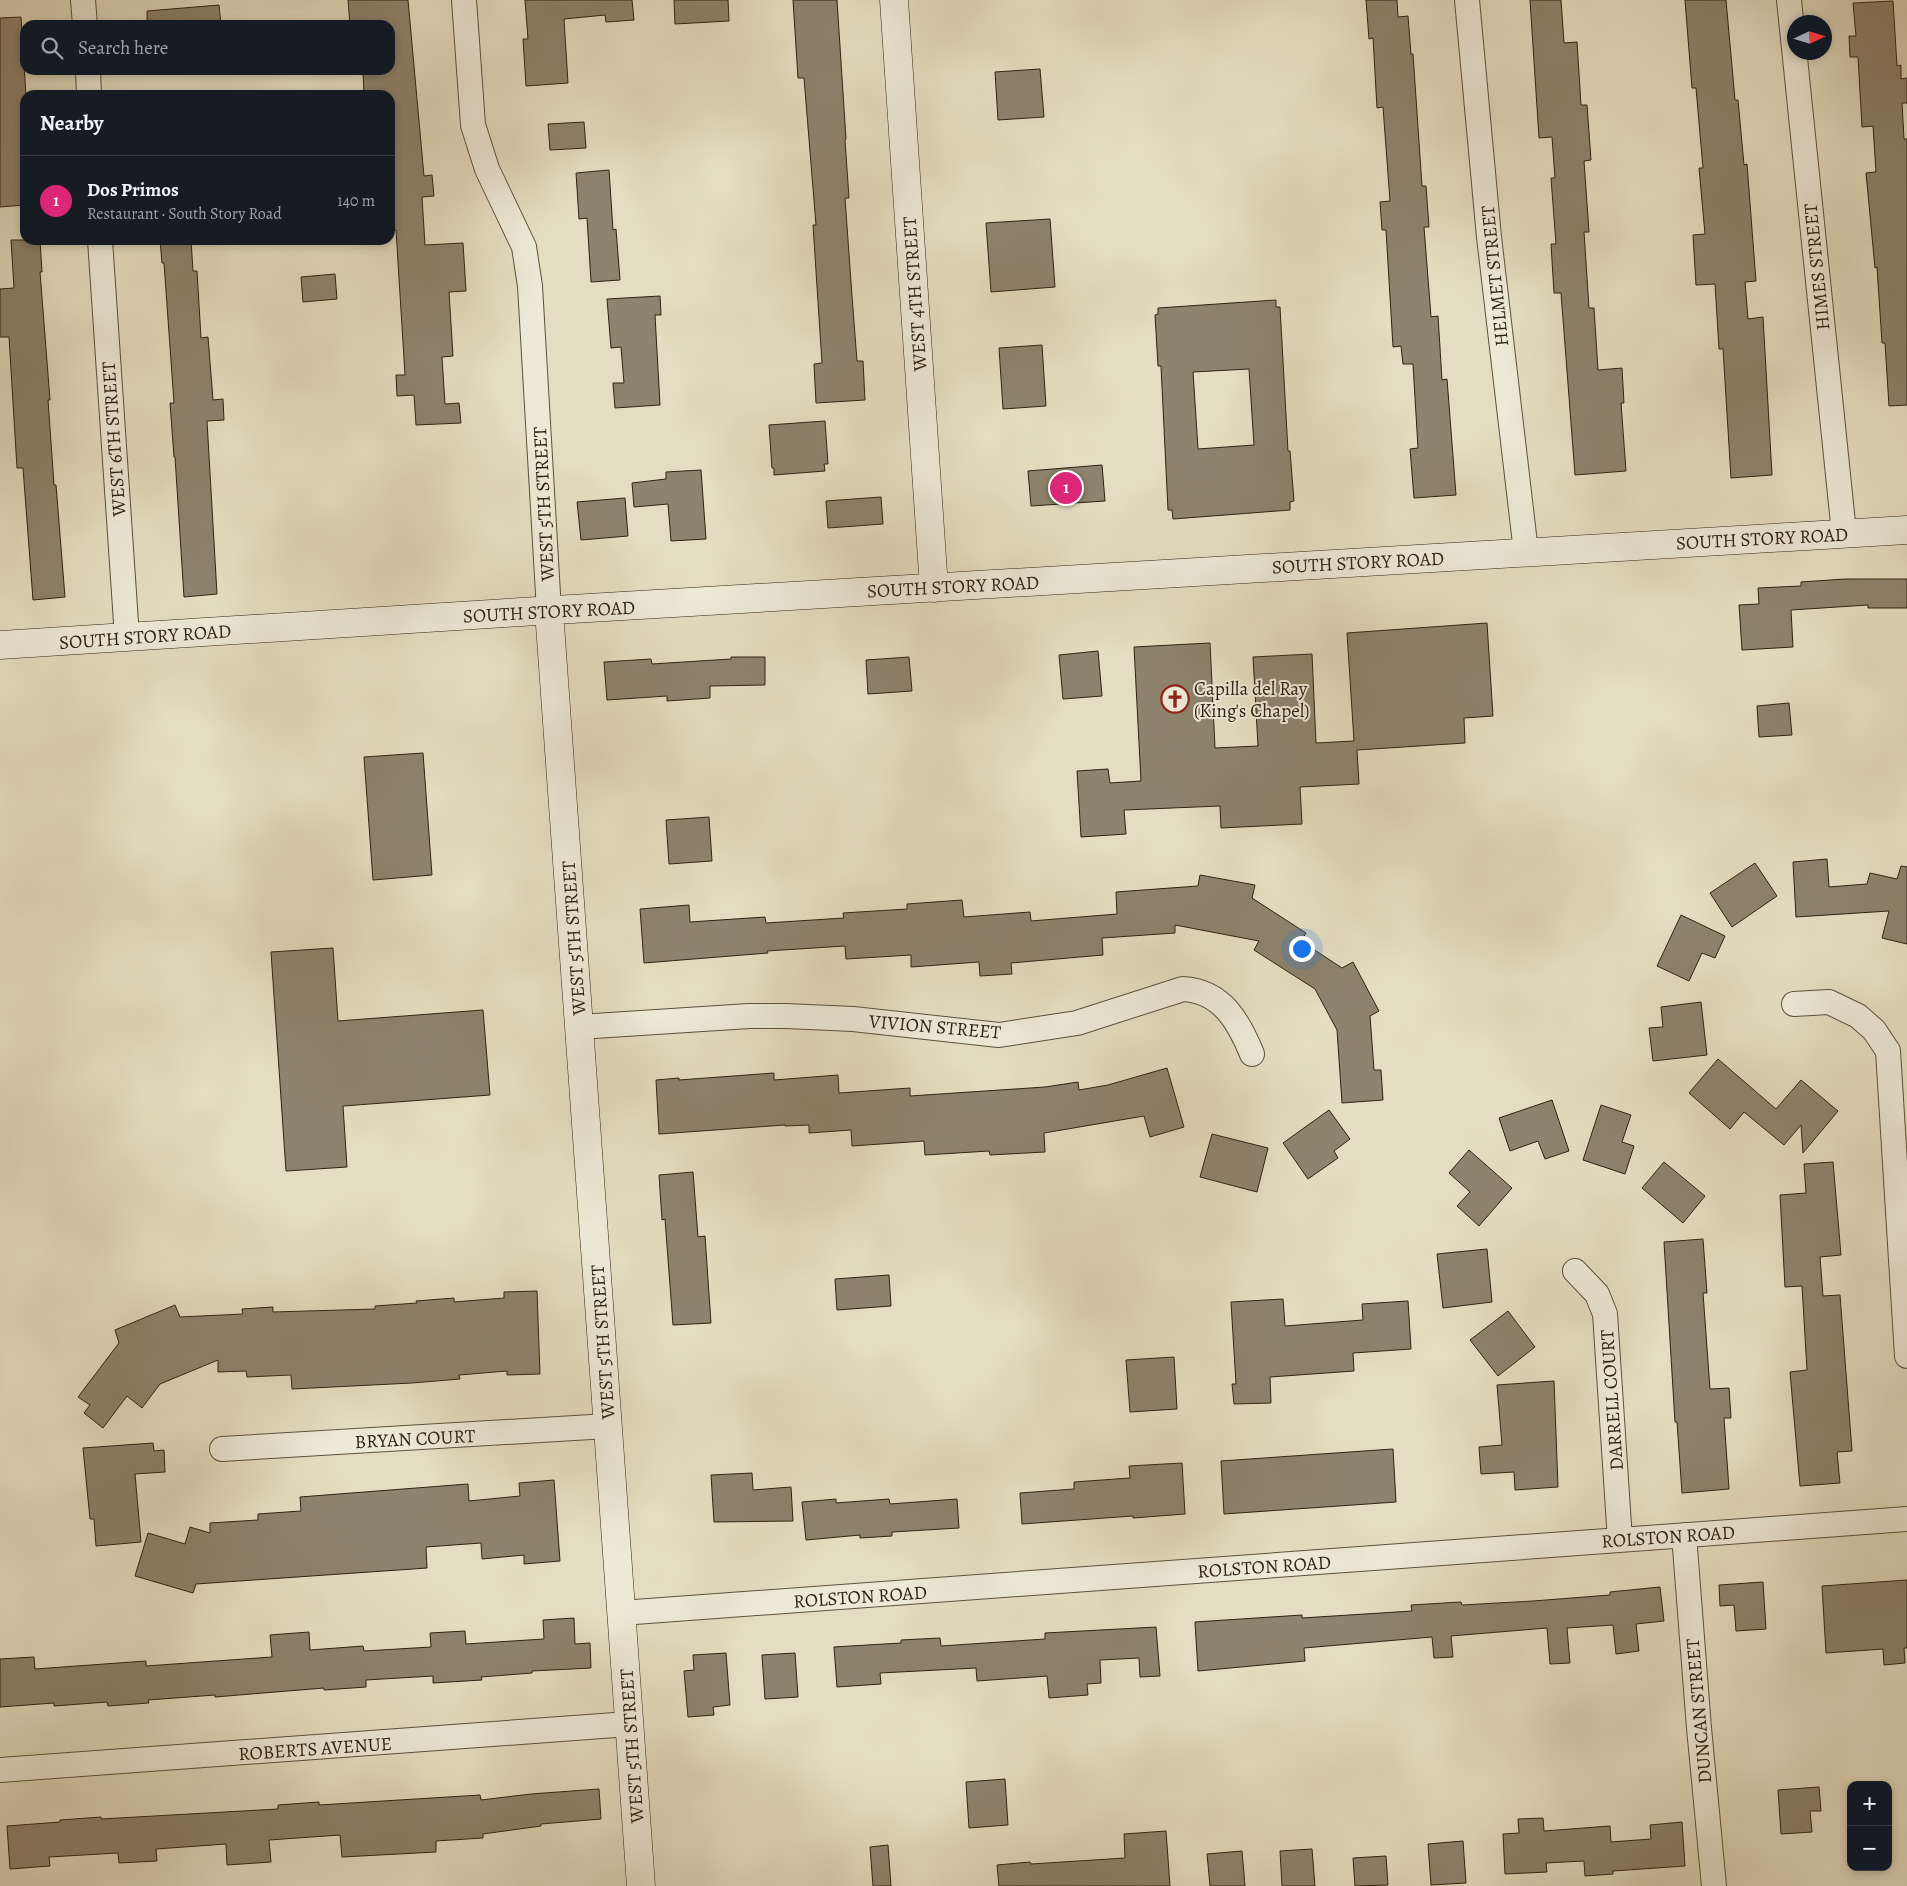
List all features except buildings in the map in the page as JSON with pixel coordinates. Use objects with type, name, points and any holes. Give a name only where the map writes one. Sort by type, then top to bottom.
[{"type":"main road","name":"WEST 4TH STREET","points":[[894,0],[934,588]]},
{"type":"main road","name":"SOUTH STORY ROAD","points":[[0,645],[1907,530]]},
{"type":"main road","name":"WEST 5TH STREET","points":[[549,611],[641,1886]]},
{"type":"street","points":[[83,0],[85,20]]},
{"type":"street","name":"WEST 5TH STREET","points":[[464,0],[473,124],[487,168],[524,247],[530,286],[549,611]]},
{"type":"street","name":"HELMET STREET","points":[[1466,0],[1489,236],[1526,552]]},
{"type":"street","name":"HIMES STREET","points":[[1789,0],[1844,534]]},
{"type":"street","points":[[88,75],[90,90]]},
{"type":"street","name":"WEST 6TH STREET","points":[[100,245],[127,637]]},
{"type":"street","name":"VIVION STREET","points":[[579,1027],[749,1016],[786,1016],[853,1019],[999,1034],[1077,1023],[1183,989],[1206,993],[1227,1009],[1242,1029],[1252,1054]]},
{"type":"street","points":[[1794,1004],[1830,1002],[1858,1016],[1874,1030],[1888,1051],[1907,1356]]},
{"type":"street","name":"DARRELL COURT","points":[[1575,1271],[1597,1294],[1605,1314],[1620,1540]]},
{"type":"street","name":"BRYAN COURT","points":[[222,1449],[608,1426]]},
{"type":"street","name":"ROLSTON ROAD","points":[[621,1613],[1907,1519]]},
{"type":"street","name":"DUNCAN STREET","points":[[1684,1535],[1714,1886]]},
{"type":"street","name":"ROBERTS AVENUE","points":[[0,1770],[629,1724]]},
{"type":"place","name":"Dos Primos","points":[[1066,488]]},
{"type":"place","name":"Capilla del Ray (King's Chapel)","points":[[1175,699]]}]
